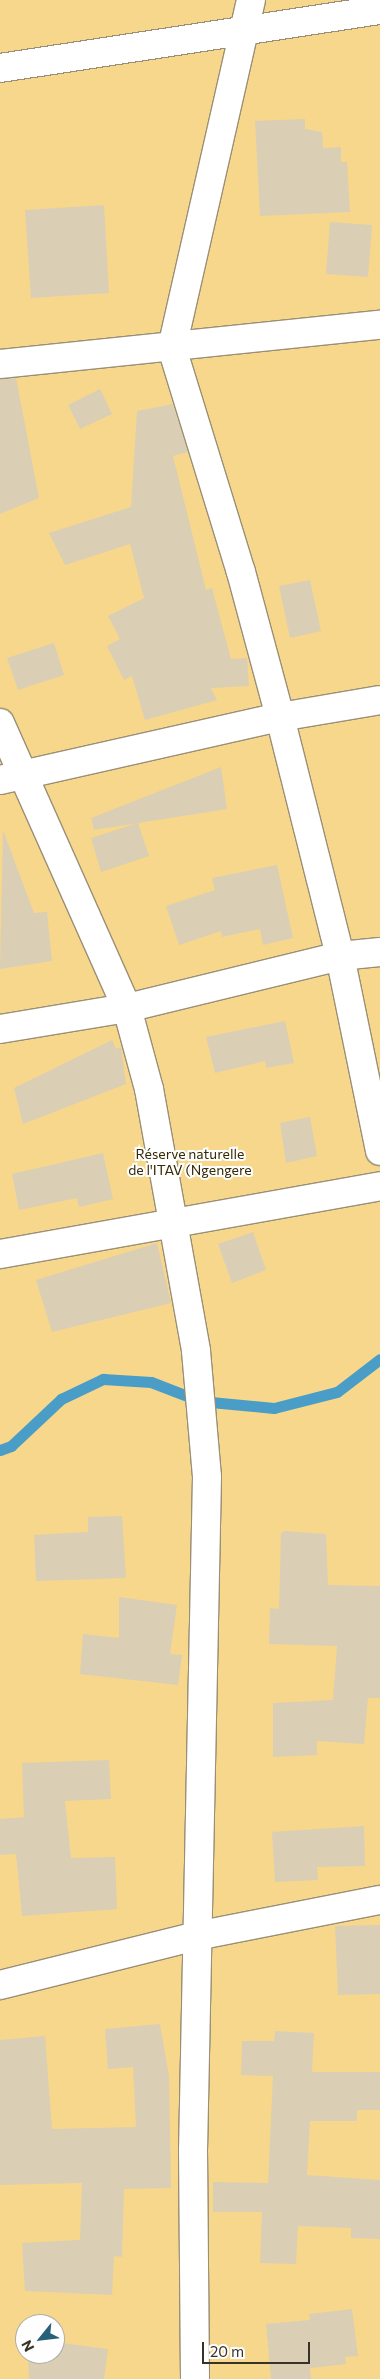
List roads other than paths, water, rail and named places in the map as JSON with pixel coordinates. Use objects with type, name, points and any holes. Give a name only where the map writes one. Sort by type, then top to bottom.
[{"type":"street","points":[[251,0],[172,348],[241,572],[280,717],[340,956],[380,1151]]},
{"type":"street","points":[[0,68],[380,10]]},
{"type":"street","points":[[0,364],[172,348],[380,325]]},
{"type":"street","points":[[12,778],[280,717],[380,700]]},
{"type":"street","points":[[0,723],[12,778],[127,1008],[149,1089],[196,1352],[207,1477],[196,1936],[195,2379]]},
{"type":"street","points":[[0,1028],[127,1008],[340,956],[380,952]]},
{"type":"street","points":[[0,1254],[174,1225],[380,1186]]},
{"type":"street","points":[[0,1985],[196,1936],[380,1900]]},
{"type":"waterway","points":[[0,1450],[11,1446],[61,1399],[103,1379],[151,1382],[200,1401],[274,1408],[337,1392],[380,1359]]},
{"type":"park label","name":"Réserve naturelle de l'ITAV (Ngengere","points":[[190,1162]]}]
